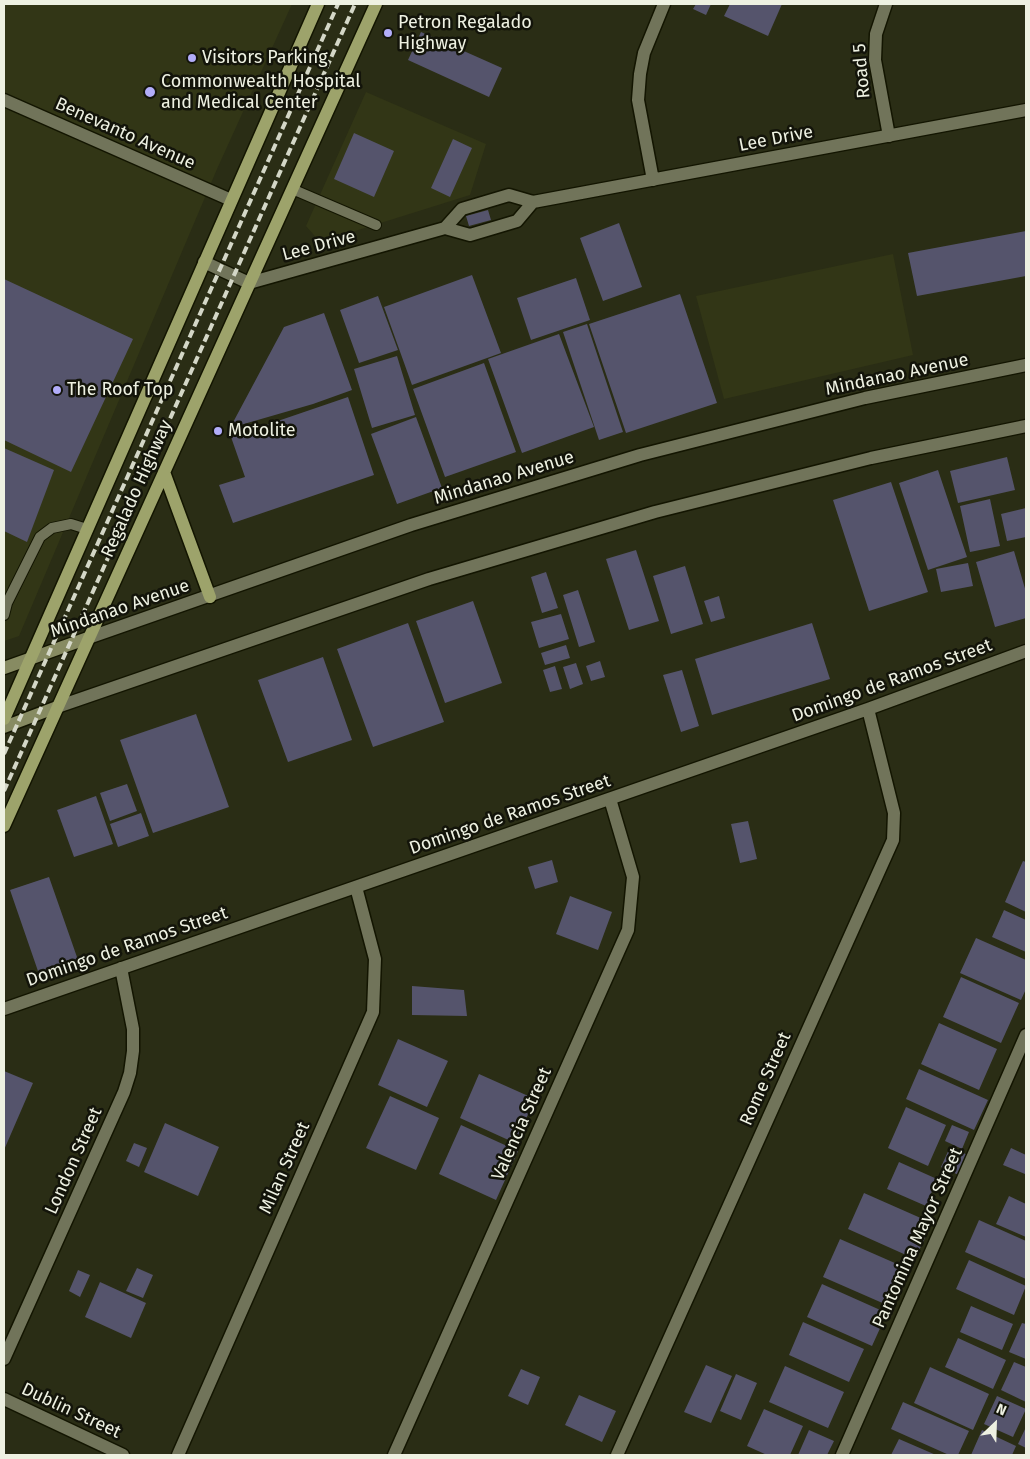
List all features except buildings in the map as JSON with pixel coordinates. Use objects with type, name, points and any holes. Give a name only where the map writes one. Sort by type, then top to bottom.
[{"type":"main road","name":"Regalado Highway","points":[[4,719],[318,4]]},
{"type":"main road","name":"Regalado Highway","points":[[4,826],[376,4]]},
{"type":"main road","points":[[164,472],[210,596]]},
{"type":"main road","name":"Mindanao Avenue","points":[[4,668],[88,638]]},
{"type":"main road","points":[[4,727],[57,707]]},
{"type":"street","points":[[653,180],[638,100],[644,53],[664,4]]},
{"type":"street","name":"Road 5","points":[[886,4],[876,34],[875,60],[889,136]]},
{"type":"street","name":"Benevanto Avenue","points":[[4,100],[232,200]]},
{"type":"street","name":"Lee Drive","points":[[249,283],[444,228],[462,209],[510,195],[532,202],[1026,110]]},
{"type":"street","points":[[444,228],[470,235],[517,221],[532,202]]},
{"type":"street","points":[[204,262],[249,283]]},
{"type":"street","name":"Mindanao Avenue","points":[[88,638],[411,525],[640,455],[865,398],[1026,366]]},
{"type":"street","points":[[57,707],[428,579],[655,512],[871,458],[1026,426]]},
{"type":"street","name":"Domingo de Ramos Street","points":[[4,1009],[868,709],[1026,650]]},
{"type":"street","name":"Rome Street","points":[[617,1455],[893,840],[894,813],[868,709]]},
{"type":"street","name":"Valencia Street","points":[[394,1455],[628,930],[633,877],[610,799]]},
{"type":"street","name":"Milan Street","points":[[178,1455],[373,1012],[375,959],[356,887]]},
{"type":"street","name":"London Street","points":[[4,1360],[124,1092],[130,1073],[133,1029],[121,968]]},
{"type":"street","name":"Pantomina Mayor Street","points":[[842,1455],[1026,1035]]},
{"type":"street","name":"Dublin Street","points":[[4,1399],[123,1455]]},
{"type":"lane","points":[[292,189],[376,225]]},
{"type":"lane","points":[[4,615],[7,603],[40,537],[52,528],[71,524],[87,529]]},
{"type":"shaded area","points":[[4,4],[292,4],[217,169],[19,636],[4,641]]},
{"type":"shaded area","points":[[366,92],[486,144],[470,195],[320,242],[306,226]]},
{"type":"shaded area","points":[[893,254],[913,355],[724,399],[696,296]]},
{"type":"railway","points":[[4,754],[338,4]]},
{"type":"railway","points":[[4,791],[355,4]]},
{"type":"place","name":"Petron Regalado Highway","points":[[388,33]]},
{"type":"place","name":"Visitors Parking","points":[[192,58]]},
{"type":"place","name":"Commonwealth Hospital and Medical Center","points":[[150,92]]},
{"type":"place","name":"The Roof Top","points":[[57,390]]},
{"type":"place","name":"Motolite","points":[[218,431]]}]
